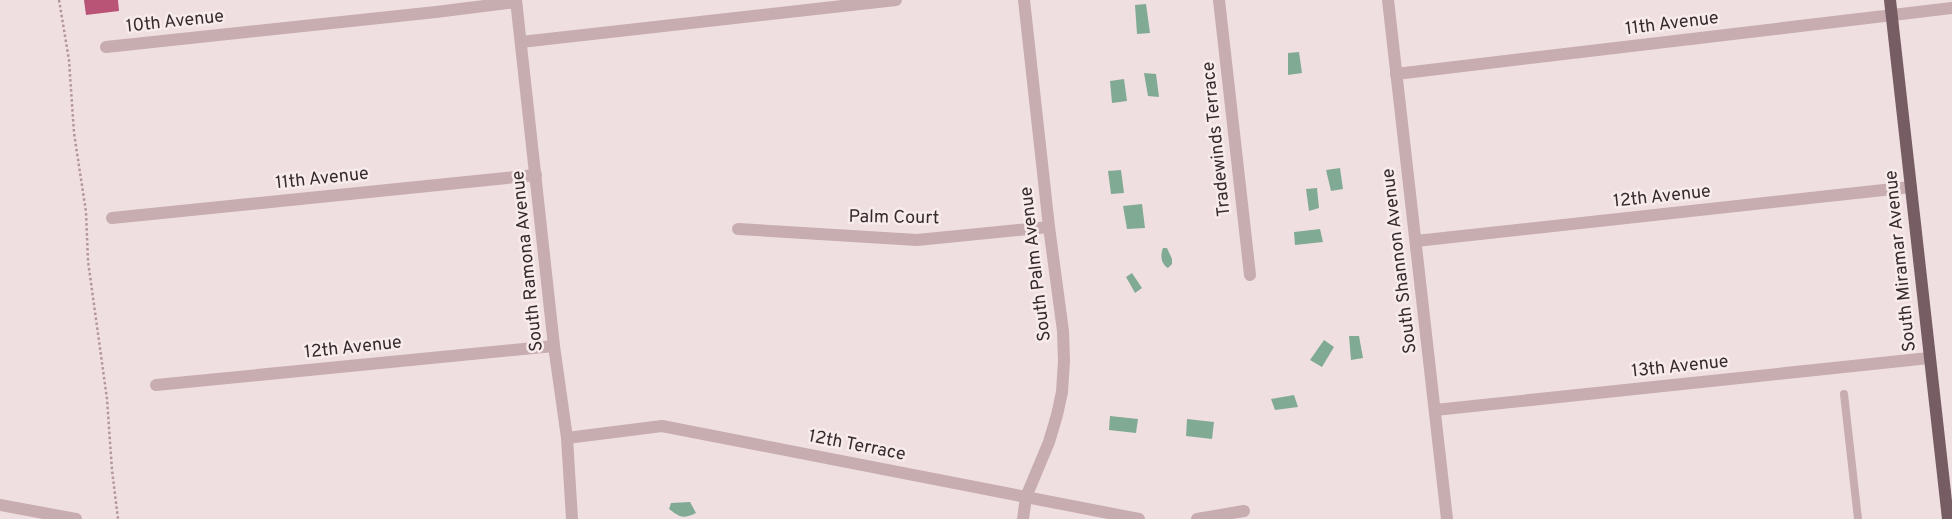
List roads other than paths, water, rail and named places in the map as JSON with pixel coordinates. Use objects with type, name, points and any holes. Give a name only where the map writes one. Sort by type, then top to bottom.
[{"type":"main road","name":"South Miramar Avenue","points":[[1890,0],[1948,519]]},
{"type":"street","points":[[521,42],[896,0]]},
{"type":"street","name":"South Palm Avenue","points":[[1023,519],[1026,497],[1057,415],[1064,374],[1063,331],[1049,227],[1024,0]]},
{"type":"street","name":"Tradewinds Terrace","points":[[1219,0],[1250,275]]},
{"type":"street","name":"South Shannon Avenue","points":[[1388,0],[1447,519]]},
{"type":"street","name":"South Ramona Avenue","points":[[516,1],[554,346],[567,438],[572,519]]},
{"type":"street","name":"10th Avenue","points":[[106,47],[436,12],[516,1]]},
{"type":"street","name":"11th Avenue","points":[[1396,74],[1952,8]]},
{"type":"street","name":"11th Avenue","points":[[112,218],[536,175]]},
{"type":"street","name":"12th Avenue","points":[[1416,241],[1911,188]]},
{"type":"street","name":"Palm Court","points":[[738,229],[917,240],[1049,227]]},
{"type":"street","name":"12th Avenue","points":[[156,385],[554,346]]},
{"type":"street","name":"13th Avenue","points":[[1435,410],[1929,358]]},
{"type":"street","name":"12th Terrace","points":[[567,438],[662,426],[1139,519]]},
{"type":"street","points":[[0,505],[76,519]]},
{"type":"street","points":[[1197,519],[1244,511]]},
{"type":"lane","points":[[1844,394],[1858,519]]}]
